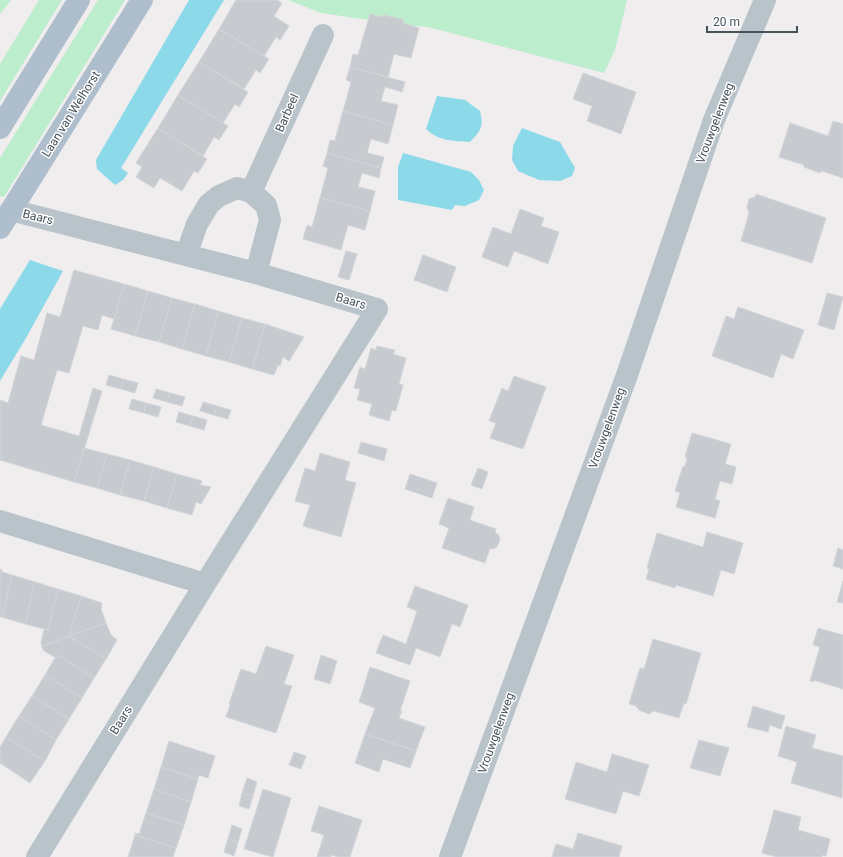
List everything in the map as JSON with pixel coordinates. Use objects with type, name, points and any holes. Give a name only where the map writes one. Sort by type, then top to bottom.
[{"type":"main road","points":[[0,128],[79,0]]},
{"type":"main road","name":"Laan van Welhorst","points":[[6,219],[142,0]]},
{"type":"street","name":"Vrouwgelenweg","points":[[450,857],[627,375],[714,120],[765,0]]},
{"type":"street","name":"Barbeel","points":[[251,192],[323,35]]},
{"type":"street","points":[[186,255],[197,224],[209,204],[219,196],[237,188],[251,192],[266,204],[270,220],[256,273]]},
{"type":"street","name":"Baars","points":[[6,219],[186,255],[256,273],[377,309],[37,857]]},
{"type":"street","points":[[0,521],[206,584]]},
{"type":"green space","points":[[0,0],[11,0],[0,14]]},
{"type":"green space","points":[[39,0],[62,0],[0,101],[0,64]]},
{"type":"green space","points":[[98,0],[125,0],[4,197],[0,196],[0,158]]},
{"type":"green space","points":[[288,0],[627,0],[615,50],[604,73],[428,27],[321,13]]},
{"type":"water","points":[[189,0],[224,0],[121,168],[128,173],[123,180],[115,185],[97,169],[96,160]]},
{"type":"water","points":[[437,96],[465,100],[480,111],[482,121],[481,128],[470,142],[452,141],[441,138],[426,129]]},
{"type":"water","points":[[522,128],[560,142],[575,168],[572,176],[560,181],[539,180],[518,171],[512,160],[513,146]]},
{"type":"water","points":[[403,153],[471,172],[479,180],[484,190],[479,200],[465,206],[455,205],[452,210],[398,200],[398,167]]},
{"type":"water","points":[[30,260],[63,271],[0,381],[0,309]]},
{"type":"building","points":[[236,0],[277,0],[282,3],[274,16],[289,26],[280,40],[276,37],[264,56],[219,29]]},
{"type":"building","points":[[370,14],[383,17],[384,15],[404,20],[403,23],[419,28],[411,58],[394,54],[388,77],[350,67],[353,54],[358,55]]},
{"type":"building","points":[[219,29],[269,59],[260,73],[256,70],[244,89],[199,62]]},
{"type":"building","points":[[199,62],[248,92],[239,107],[235,104],[223,123],[178,95]]},
{"type":"building","points":[[350,67],[405,82],[402,92],[385,87],[381,101],[398,105],[393,125],[343,111],[351,82],[346,80]]},
{"type":"building","points":[[583,73],[636,92],[621,134],[587,121],[592,106],[573,99]]},
{"type":"building","points":[[178,95],[228,126],[219,140],[214,137],[203,156],[158,128]]},
{"type":"building","points":[[343,111],[393,125],[388,144],[371,139],[367,153],[384,157],[381,168],[327,153],[330,140],[335,141]]},
{"type":"building","points":[[833,121],[843,124],[843,178],[822,171],[820,173],[804,167],[804,165],[779,157],[790,123],[828,136]]},
{"type":"building","points":[[158,128],[207,159],[198,173],[194,171],[182,191],[160,178],[154,188],[136,177],[142,167],[136,163]]},
{"type":"building","points":[[327,153],[381,168],[379,178],[362,173],[358,187],[375,191],[370,211],[320,198],[328,168],[323,166]]},
{"type":"building","points":[[756,194],[826,218],[812,263],[741,241],[749,213],[747,207],[749,199],[755,197]]},
{"type":"building","points":[[320,198],[370,211],[365,230],[348,225],[341,250],[303,239],[307,225],[312,227]]},
{"type":"building","points":[[520,209],[544,218],[541,226],[559,232],[548,264],[514,251],[508,267],[482,257],[493,227],[511,234]]},
{"type":"building","points":[[346,251],[357,254],[349,280],[338,277]]},
{"type":"building","points":[[423,255],[456,267],[447,292],[414,280]]},
{"type":"building","points":[[74,270],[124,284],[114,319],[102,315],[98,330],[83,326],[69,373],[57,370],[41,425],[79,436],[93,388],[102,391],[74,482],[0,460],[0,400],[8,403],[21,356],[34,360],[47,313],[60,317]]},
{"type":"building","points":[[124,284],[148,291],[135,336],[111,329]]},
{"type":"building","points":[[148,291],[172,298],[159,342],[135,336]]},
{"type":"building","points":[[827,293],[843,297],[834,330],[818,325]]},
{"type":"building","points":[[172,298],[195,304],[182,349],[159,342]]},
{"type":"building","points":[[195,304],[218,311],[206,356],[182,349]]},
{"type":"building","points":[[738,307],[804,330],[793,359],[781,354],[773,378],[712,356],[726,316],[734,319]]},
{"type":"building","points":[[218,311],[242,318],[229,362],[206,356]]},
{"type":"building","points":[[242,318],[265,324],[252,369],[229,362]]},
{"type":"building","points":[[265,324],[304,337],[289,361],[283,357],[280,366],[278,365],[274,375],[252,369]]},
{"type":"building","points":[[377,346],[395,350],[393,354],[406,358],[399,384],[403,385],[396,411],[392,410],[389,421],[369,415],[372,404],[357,400],[360,389],[354,388],[360,367],[365,369],[371,348],[376,350]]},
{"type":"building","points":[[109,375],[123,379],[121,389],[106,385]]},
{"type":"building","points":[[514,376],[546,387],[523,449],[490,438],[496,423],[489,421],[502,388],[508,391]]},
{"type":"building","points":[[123,379],[138,383],[135,393],[121,389]]},
{"type":"building","points":[[156,389],[170,393],[167,402],[153,398]]},
{"type":"building","points":[[170,393],[185,397],[182,406],[167,402]]},
{"type":"building","points":[[132,399],[146,403],[144,413],[129,409]]},
{"type":"building","points":[[203,402],[217,406],[214,415],[200,411]]},
{"type":"building","points":[[146,403],[161,407],[158,417],[144,413]]},
{"type":"building","points":[[217,406],[231,410],[228,419],[214,415]]},
{"type":"building","points":[[179,412],[193,416],[190,426],[176,422]]},
{"type":"building","points":[[193,416],[207,420],[204,430],[190,426]]},
{"type":"building","points":[[692,433],[731,444],[725,464],[736,467],[732,484],[720,481],[715,499],[720,501],[715,518],[676,507],[680,493],[675,491],[683,466],[685,467],[687,457],[685,457]]},
{"type":"building","points":[[361,442],[387,449],[384,461],[358,453]]},
{"type":"building","points":[[84,448],[107,454],[97,488],[74,482]]},
{"type":"building","points":[[320,453],[350,462],[345,480],[356,483],[341,537],[303,526],[310,505],[295,501],[305,468],[315,471]]},
{"type":"building","points":[[107,454],[130,460],[120,495],[97,488]]},
{"type":"building","points":[[130,460],[154,467],[144,501],[120,495]]},
{"type":"building","points":[[154,467],[177,474],[167,508],[144,501]]},
{"type":"building","points":[[478,468],[488,472],[482,489],[471,485]]},
{"type":"building","points":[[177,474],[202,481],[200,485],[211,487],[201,504],[196,502],[192,515],[167,508]]},
{"type":"building","points":[[410,474],[437,483],[432,498],[405,489]]},
{"type":"building","points":[[448,498],[474,507],[470,520],[496,529],[495,533],[498,534],[500,539],[497,547],[493,549],[490,548],[485,563],[442,548],[449,528],[439,524]]},
{"type":"building","points":[[707,532],[743,543],[734,574],[721,570],[713,596],[676,585],[675,588],[646,579],[649,569],[647,568],[657,533],[703,547]]},
{"type":"building","points":[[838,548],[843,550],[843,569],[833,566]]},
{"type":"building","points":[[0,569],[2,572],[12,575],[2,617],[0,617]]},
{"type":"building","points":[[12,575],[35,582],[25,624],[2,617]]},
{"type":"building","points":[[843,581],[843,603],[837,602]]},
{"type":"building","points":[[35,582],[58,589],[48,630],[25,624]]},
{"type":"building","points":[[415,586],[468,605],[460,627],[452,624],[440,657],[416,648],[410,665],[376,653],[383,635],[406,644],[417,611],[407,607]]},
{"type":"building","points":[[58,589],[81,596],[69,636],[42,647],[41,643],[44,629],[48,630]]},
{"type":"building","points":[[81,596],[102,603],[101,609],[106,623],[69,636]]},
{"type":"building","points":[[106,623],[111,635],[117,640],[106,659],[69,636]]},
{"type":"building","points":[[818,628],[843,635],[843,689],[813,680],[813,682],[810,681],[820,647],[813,645]]},
{"type":"building","points":[[69,636],[106,659],[94,678],[58,655],[56,658],[44,651],[42,647]]},
{"type":"building","points":[[653,639],[701,653],[686,704],[684,703],[679,718],[654,711],[649,714],[639,710],[636,706],[629,704],[640,668],[644,669]]},
{"type":"building","points":[[266,646],[294,655],[284,684],[292,686],[276,733],[226,717],[241,669],[256,674]]},
{"type":"building","points":[[58,655],[94,678],[82,698],[45,675]]},
{"type":"building","points":[[321,655],[337,661],[330,684],[314,679]]},
{"type":"building","points":[[370,667],[410,681],[399,718],[425,727],[416,751],[365,734],[375,708],[359,702]]},
{"type":"building","points":[[45,675],[82,698],[69,719],[32,696]]},
{"type":"building","points":[[32,696],[69,719],[56,740],[19,716]]},
{"type":"building","points":[[753,706],[785,716],[781,729],[770,725],[768,732],[747,727]]},
{"type":"building","points":[[19,716],[56,740],[45,761],[6,737]]},
{"type":"building","points":[[786,726],[816,735],[812,748],[843,756],[842,798],[791,783],[797,762],[778,756]]},
{"type":"building","points":[[365,734],[416,751],[410,768],[383,759],[379,772],[355,763]]},
{"type":"building","points":[[6,737],[45,761],[30,783],[0,763],[0,747]]},
{"type":"building","points":[[699,740],[729,748],[720,776],[690,768]]},
{"type":"building","points":[[169,741],[215,756],[208,778],[199,775],[198,779],[161,767]]},
{"type":"building","points":[[294,752],[306,756],[301,769],[289,765]]},
{"type":"building","points":[[612,754],[649,765],[639,796],[623,791],[616,814],[565,799],[576,762],[607,772]]},
{"type":"building","points":[[161,767],[198,779],[191,802],[154,789]]},
{"type":"building","points":[[247,778],[257,782],[253,796],[242,793]]},
{"type":"building","points":[[154,789],[191,802],[184,825],[146,813]]},
{"type":"building","points":[[263,789],[291,798],[273,857],[244,849]]},
{"type":"building","points":[[242,793],[253,796],[249,809],[239,806]]},
{"type":"building","points":[[319,806],[362,820],[350,857],[331,855],[331,857],[317,857],[324,835],[311,831]]},
{"type":"building","points":[[774,810],[801,817],[798,830],[830,839],[826,856],[777,857],[762,853]]},
{"type":"building","points":[[146,813],[184,825],[176,848],[135,835],[135,833],[139,834]]},
{"type":"building","points":[[232,825],[242,829],[238,842],[228,839]]},
{"type":"building","points":[[578,833],[622,846],[619,857],[552,857],[556,844],[573,849]]},
{"type":"building","points":[[135,835],[176,848],[173,857],[128,857]]},
{"type":"building","points":[[228,839],[238,842],[234,856],[224,852]]}]
